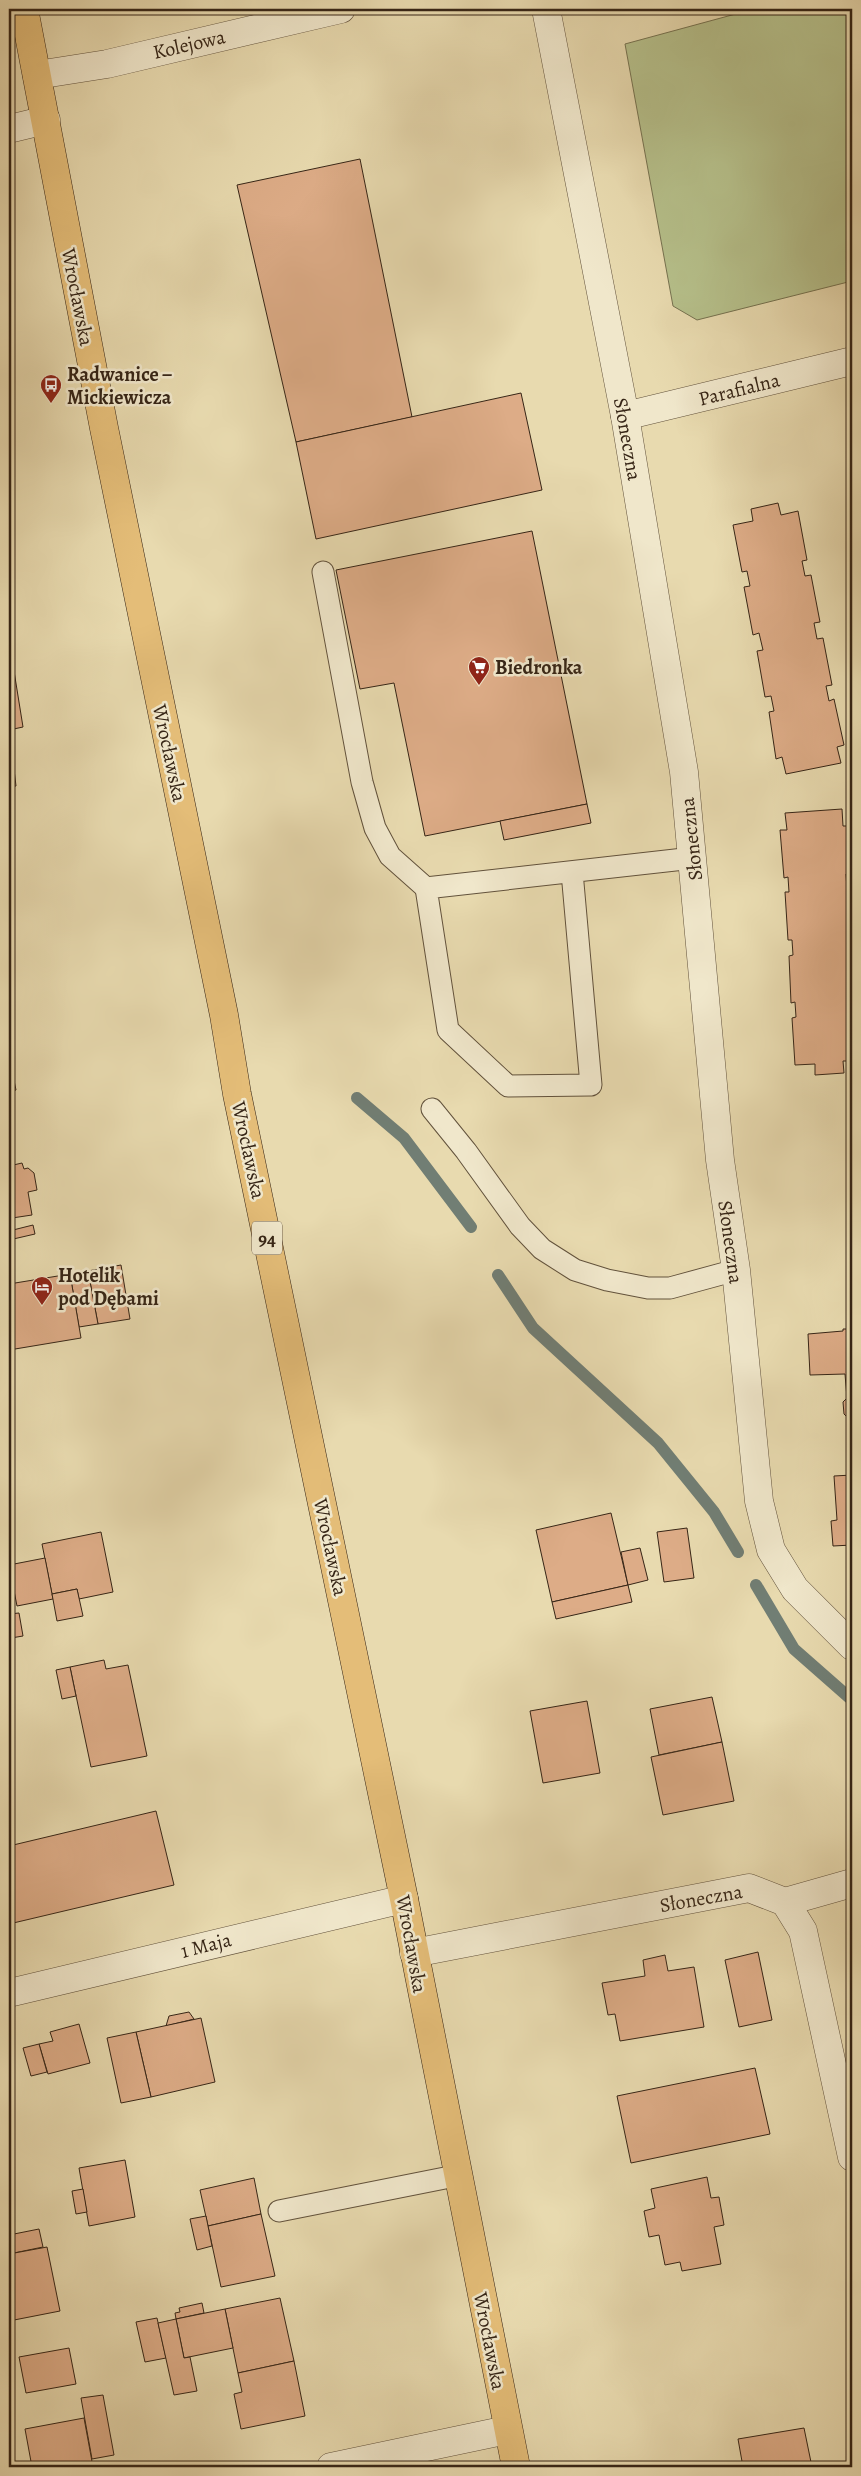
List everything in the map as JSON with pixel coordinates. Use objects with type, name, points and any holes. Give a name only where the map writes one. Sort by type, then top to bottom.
[{"type":"main road","name":"Wrocławska","points":[[24,9],[100,409],[224,1015],[239,1103],[460,2175],[507,2430],[516,2467]]},
{"type":"street","name":"Kolejowa","points":[[37,75],[107,64],[341,9]]},
{"type":"street","name":"Słoneczna","points":[[546,9],[625,416],[684,772],[720,1160],[736,1270],[759,1501],[771,1550],[794,1589],[852,1646]]},
{"type":"street","points":[[9,129],[46,120]]},
{"type":"street","name":"Parafialna","points":[[625,416],[852,362]]},
{"type":"street","points":[[852,1883],[785,1902],[803,1931],[852,2157]]},
{"type":"street","name":"Słoneczna","points":[[414,1953],[749,1888],[785,1902]]},
{"type":"street","name":"1 Maja","points":[[9,1993],[404,1899]]},
{"type":"street","points":[[331,2467],[507,2430]]},
{"type":"lane","points":[[324,572],[362,782],[375,828],[390,856],[426,888],[448,1030],[508,1086],[591,1085],[572,872]]},
{"type":"lane","points":[[426,888],[693,858]]},
{"type":"lane","points":[[432,1109],[466,1150],[520,1226],[542,1249],[575,1270],[607,1280],[648,1288],[677,1286],[736,1270]]},
{"type":"lane","points":[[279,2212],[460,2175]]},
{"type":"green space","points":[[754,9],[852,9],[852,281],[697,320],[673,306],[625,44]]},
{"type":"building","points":[[360,159],[412,417],[296,442],[237,185]]},
{"type":"building","points":[[521,393],[542,490],[316,539],[296,442]]},
{"type":"building","points":[[778,503],[781,515],[798,511],[807,560],[802,561],[805,576],[811,575],[820,622],[814,623],[817,639],[823,638],[832,685],[826,686],[829,701],[834,699],[844,745],[837,747],[841,763],[786,774],[782,757],[776,759],[769,712],[774,711],[771,696],[765,697],[757,651],[763,650],[759,633],[753,635],[744,587],[750,586],[747,571],[742,572],[733,525],[753,521],[751,509]]},
{"type":"building","name":"Biedronka","points":[[532,531],[587,804],[425,836],[394,683],[360,689],[336,570]]},
{"type":"building","points":[[14,671],[23,727],[9,730],[9,672]]},
{"type":"building","points":[[13,761],[16,786],[9,787],[9,762]]},
{"type":"building","points":[[587,804],[591,823],[504,840],[500,821]]},
{"type":"building","points":[[842,809],[843,826],[848,826],[851,874],[846,874],[847,889],[851,889],[852,905],[852,936],[850,936],[852,952],[852,1061],[843,1061],[844,1073],[815,1075],[815,1064],[795,1065],[792,1018],[796,1017],[795,1002],[791,1003],[789,956],[793,955],[792,940],[788,940],[785,892],[789,892],[788,877],[784,878],[780,830],[787,830],[785,813]]},
{"type":"building","points":[[9,1066],[11,1066],[16,1090],[9,1092]]},
{"type":"building","points":[[22,1163],[24,1169],[28,1168],[34,1173],[37,1190],[28,1192],[32,1215],[12,1218],[14,1228],[9,1229],[9,1166]]},
{"type":"building","points":[[33,1225],[35,1234],[9,1240],[9,1231]]},
{"type":"building","points":[[121,1265],[130,1319],[98,1324],[88,1271]]},
{"type":"building","points":[[88,1271],[98,1324],[79,1327],[70,1274]]},
{"type":"building","name":"Hotelik pod Dębami","points":[[70,1274],[81,1338],[9,1350],[9,1284]]},
{"type":"building","points":[[843,1329],[852,1329],[852,1423],[849,1423],[848,1418],[844,1414],[843,1402],[847,1398],[845,1374],[810,1375],[808,1334],[843,1331]]},
{"type":"building","points":[[852,1475],[852,1545],[833,1546],[831,1521],[837,1520],[834,1476]]},
{"type":"building","points":[[611,1513],[628,1585],[552,1602],[536,1530]]},
{"type":"building","points":[[687,1528],[694,1578],[664,1582],[657,1532]]},
{"type":"building","points":[[101,1532],[113,1592],[79,1599],[77,1589],[52,1594],[42,1544]]},
{"type":"building","points":[[640,1548],[648,1580],[628,1585],[621,1552]]},
{"type":"building","points":[[45,1558],[53,1599],[17,1606],[9,1565]]},
{"type":"building","points":[[628,1585],[632,1602],[556,1619],[552,1602]]},
{"type":"building","points":[[77,1589],[83,1616],[57,1621],[52,1594]]},
{"type":"building","points":[[19,1613],[23,1636],[11,1638],[9,1614]]},
{"type":"building","points":[[104,1660],[106,1669],[128,1665],[147,1756],[91,1767],[70,1667]]},
{"type":"building","points":[[70,1667],[76,1696],[62,1699],[56,1670]]},
{"type":"building","points":[[712,1697],[722,1742],[659,1755],[650,1709]]},
{"type":"building","points":[[587,1701],[600,1773],[543,1783],[530,1711]]},
{"type":"building","points":[[722,1742],[734,1801],[663,1815],[651,1757]]},
{"type":"building","points":[[156,1811],[174,1885],[9,1924],[9,1846]]},
{"type":"building","points":[[758,1952],[772,2020],[739,2027],[725,1960]]},
{"type":"building","points":[[665,1955],[668,1971],[694,1967],[704,2027],[620,2041],[615,2014],[608,2015],[602,1983],[645,1976],[643,1960]]},
{"type":"building","points":[[189,2012],[194,2019],[166,2026],[169,2016]]},
{"type":"building","points":[[201,2018],[215,2082],[151,2097],[136,2032]]},
{"type":"building","points":[[79,2024],[90,2063],[48,2074],[39,2044],[53,2041],[50,2032]]},
{"type":"building","points":[[136,2032],[151,2097],[121,2103],[107,2038]]},
{"type":"building","points":[[39,2044],[47,2072],[31,2076],[23,2048]]},
{"type":"building","points":[[755,2068],[770,2134],[631,2163],[617,2096]]},
{"type":"building","points":[[125,2160],[135,2217],[89,2226],[79,2168]]},
{"type":"building","points":[[707,2177],[711,2198],[719,2197],[724,2225],[714,2227],[721,2264],[682,2271],[680,2262],[665,2265],[659,2235],[649,2237],[644,2211],[655,2208],[651,2189]]},
{"type":"building","points":[[254,2178],[261,2214],[208,2226],[200,2190]]},
{"type":"building","points":[[83,2189],[87,2212],[76,2214],[72,2191]]},
{"type":"building","points":[[261,2214],[275,2276],[221,2287],[208,2226]]},
{"type":"building","points":[[206,2216],[212,2246],[197,2250],[190,2219]]},
{"type":"building","points":[[39,2229],[43,2247],[9,2254],[9,2235]]},
{"type":"building","points":[[47,2247],[60,2311],[9,2321],[9,2254]]},
{"type":"building","points":[[280,2298],[294,2361],[238,2373],[225,2309]]},
{"type":"building","points":[[202,2303],[204,2313],[176,2319],[175,2313],[180,2312],[179,2308]]},
{"type":"building","points":[[225,2309],[233,2348],[184,2358],[176,2319]]},
{"type":"building","points":[[157,2318],[166,2358],[145,2362],[136,2322]]},
{"type":"building","points":[[176,2319],[184,2358],[190,2357],[197,2391],[174,2395],[158,2323]]},
{"type":"building","points":[[69,2348],[76,2384],[26,2393],[19,2357]]},
{"type":"building","points":[[294,2361],[305,2416],[241,2429],[234,2394],[242,2392],[238,2373]]},
{"type":"building","points":[[103,2395],[114,2455],[92,2459],[81,2398]]},
{"type":"building","points":[[84,2418],[93,2467],[32,2467],[25,2429]]},
{"type":"building","points":[[804,2428],[812,2467],[743,2467],[738,2439]]},
{"type":"waterway","points":[[357,1098],[404,1138],[471,1227]]},
{"type":"waterway","points":[[498,1275],[533,1328],[658,1443],[714,1512],[738,1552]]},
{"type":"waterway","points":[[756,1585],[794,1649],[852,1700]]},
{"type":"place","name":"Radwanice – Mickiewicza","points":[[51,404]]},
{"type":"place","name":"Biedronka","points":[[479,686]]},
{"type":"place","name":"Hotelik pod Dębami","points":[[42,1306]]}]
